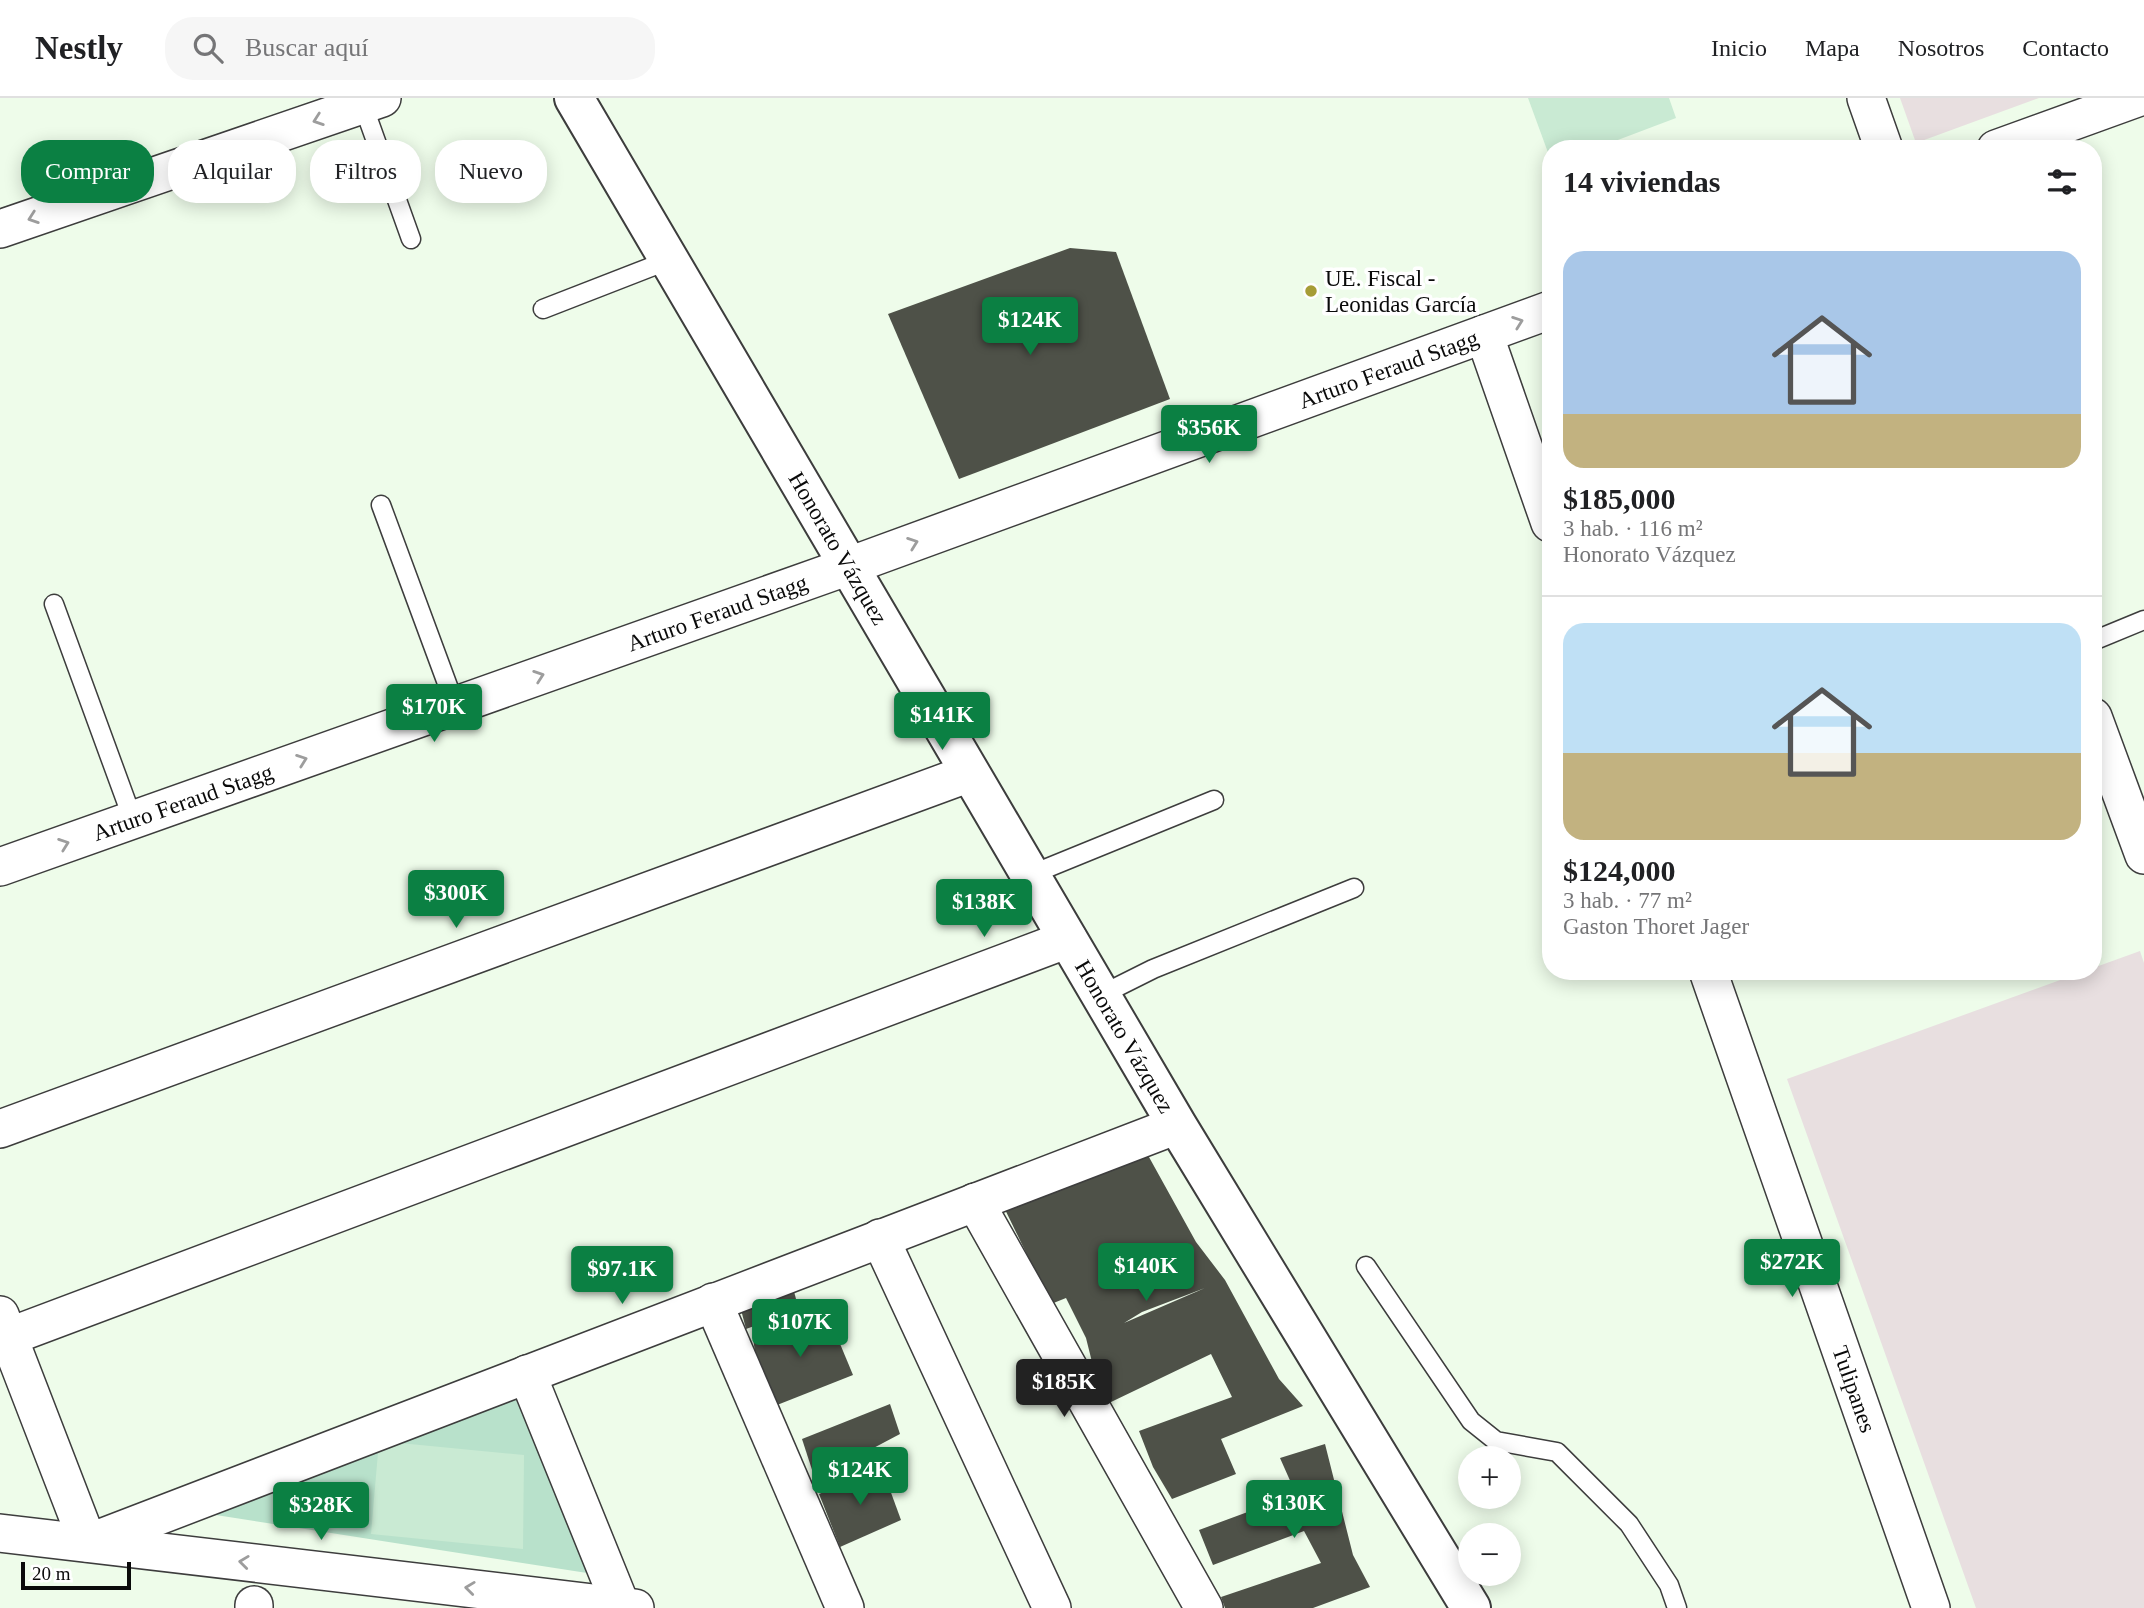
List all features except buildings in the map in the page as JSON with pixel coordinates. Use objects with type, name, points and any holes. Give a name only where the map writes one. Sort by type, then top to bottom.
[{"type":"street","name":"Honorato Vázquez","points":[[574,98],[1177,1125],[1471,1608]]},
{"type":"street","points":[[1866,98],[1881,140]]},
{"type":"street","points":[[2021,140],[2137,98]]},
{"type":"street","points":[[0,229],[372,101]]},
{"type":"street","name":"Arturo Feraud Stagg","points":[[0,867],[849,566],[1542,313]]},
{"type":"street","points":[[1484,334],[1542,500]]},
{"type":"street","points":[[2102,741],[2144,855]]},
{"type":"street","points":[[0,1129],[970,773]]},
{"type":"street","points":[[88,1543],[3,1331],[1068,939]]},
{"type":"street","name":"Tulipanes","points":[[1711,980],[1931,1608]]},
{"type":"street","points":[[88,1543],[1177,1125]]},
{"type":"street","points":[[975,1202],[1204,1608]]},
{"type":"street","points":[[880,1238],[1052,1608]]},
{"type":"street","points":[[713,1302],[845,1608]]},
{"type":"street","points":[[0,1532],[356,1575],[517,1602],[628,1607],[527,1374]]},
{"type":"street","points":[[356,1575],[386,1608]]},
{"type":"lane","points":[[372,101],[411,239]]},
{"type":"lane","points":[[543,309],[669,260]]},
{"type":"lane","points":[[381,505],[456,705]]},
{"type":"lane","points":[[54,604],[133,820]]},
{"type":"lane","points":[[2102,637],[2144,620]]},
{"type":"lane","points":[[1030,874],[1214,800]]},
{"type":"lane","points":[[1101,995],[1153,969],[1354,888]]},
{"type":"lane","points":[[1366,1266],[1471,1420],[1496,1441],[1557,1452],[1629,1524],[1669,1585],[1677,1608]]},
{"type":"shaded area","points":[[1900,98],[2039,98],[1924,140],[1915,140]]},
{"type":"shaded area","points":[[2140,951],[2144,963],[2144,1608],[1976,1608],[1787,1079],[2060,980],[2102,980],[2102,965]]},
{"type":"green space","points":[[1528,98],[1669,98],[1676,118],[1618,140],[1543,140]]},
{"type":"green space","points":[[521,1384],[600,1575],[203,1513]]},
{"type":"green space","points":[[379,1441],[524,1455],[523,1549],[371,1534]]},
{"type":"place","name":"UE. Fiscal - Leonidas García","points":[[1311,291]]}]
